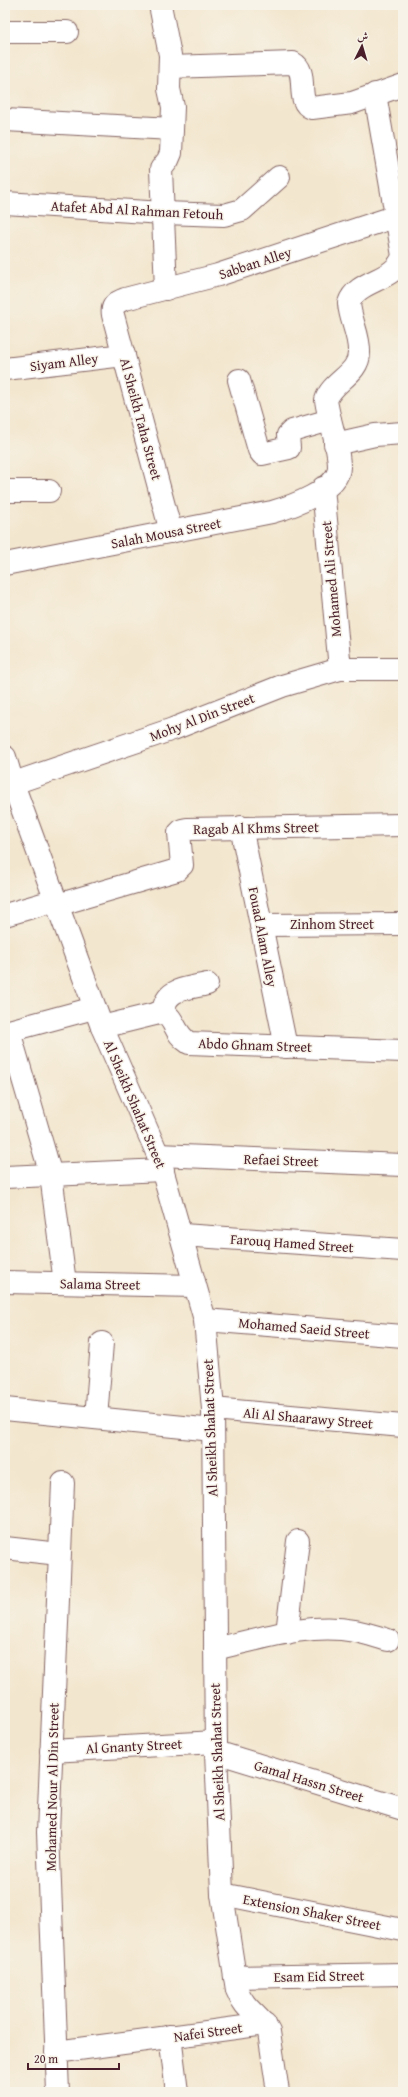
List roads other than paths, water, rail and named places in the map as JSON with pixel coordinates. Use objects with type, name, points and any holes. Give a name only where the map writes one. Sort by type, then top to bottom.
[{"type":"street","points":[[160,5],[170,55],[170,90],[173,107],[170,157],[161,169],[166,289]]},
{"type":"street","points":[[5,32],[67,32]]},
{"type":"street","points":[[170,67],[293,63],[301,72],[304,101],[307,106],[312,108],[352,103],[403,85]]},
{"type":"street","points":[[376,94],[400,215],[402,250],[401,262],[392,272],[360,289],[351,298],[350,310],[358,345],[358,360],[355,366],[329,392],[326,400],[335,444],[375,435],[403,433]]},
{"type":"street","points":[[5,120],[172,129]]},
{"type":"street","name":"Atafet Abd Al Rahman Fetouh","points":[[5,203],[163,213],[224,215],[234,213],[250,204],[279,177]]},
{"type":"street","name":"Sabban Alley","points":[[114,306],[120,301],[233,271],[400,215]]},
{"type":"street","name":"Al Sheikh Taha Street","points":[[114,306],[113,315],[171,532]]},
{"type":"street","name":"Siyam Alley","points":[[5,369],[124,355]]},
{"type":"street","points":[[239,380],[259,450],[262,454],[289,448],[288,435],[292,431],[330,420]]},
{"type":"street","name":"Salah Mousa Street","points":[[5,564],[272,512],[307,499],[323,488],[339,471],[335,444]]},
{"type":"street","name":"Mohamed Ali Street","points":[[323,488],[340,669]]},
{"type":"street","points":[[5,491],[49,491]]},
{"type":"street","name":"Mohy Al Din Street","points":[[9,785],[173,730],[282,686],[340,669],[403,669]]},
{"type":"street","name":"Al Sheikh Shahat Street","points":[[5,757],[9,785],[56,903],[98,1017],[161,1162],[204,1320],[213,1420],[216,1747],[222,1894],[235,1977],[242,2001],[249,2010],[265,2024]]},
{"type":"street","name":"Ragab Al Khms Street","points":[[56,903],[177,870],[182,865],[179,838],[182,830],[241,827],[403,825]]},
{"type":"street","name":"Fouad Alam Alley","points":[[241,827],[286,1047]]},
{"type":"street","points":[[5,915],[56,903]]},
{"type":"street","name":"Zinhom Street","points":[[261,925],[403,924]]},
{"type":"street","points":[[65,1283],[51,1175],[7,1031],[98,1017],[163,1012],[164,1001],[171,993],[207,984]]},
{"type":"street","name":"Abdo Ghnam Street","points":[[163,1012],[169,1015],[177,1032],[189,1043],[403,1051]]},
{"type":"street","name":"Refaei Street","points":[[5,1177],[51,1175],[161,1162],[403,1165]]},
{"type":"street","name":"Farouq Hamed Street","points":[[182,1235],[403,1250]]},
{"type":"street","name":"Salama Street","points":[[5,1282],[195,1286]]},
{"type":"street","name":"Mohamed Saeid Street","points":[[204,1320],[403,1336]]},
{"type":"street","points":[[96,1418],[102,1343]]},
{"type":"street","name":"Ali Al Shaarawy Street","points":[[5,1408],[96,1418],[403,1426]]},
{"type":"street","name":"Mohamed Nour Al Din Street","points":[[58,2092],[48,1832],[62,1483]]},
{"type":"street","points":[[287,1633],[298,1541]]},
{"type":"street","points":[[5,1548],[59,1554]]},
{"type":"street","points":[[215,1649],[287,1633],[321,1628],[355,1631],[388,1640]]},
{"type":"street","name":"Al Gnanty Street","points":[[51,1751],[216,1747]]},
{"type":"street","name":"Gamal Hassn Street","points":[[216,1747],[403,1809]]},
{"type":"street","name":"Extension Shaker Street","points":[[222,1894],[403,1930]]},
{"type":"street","name":"Esam Eid Street","points":[[235,1977],[403,1974]]},
{"type":"street","points":[[265,2024],[271,2041],[278,2092]]},
{"type":"street","name":"Nafei Street","points":[[56,2052],[265,2024]]},
{"type":"street","points":[[170,2036],[177,2092]]}]
